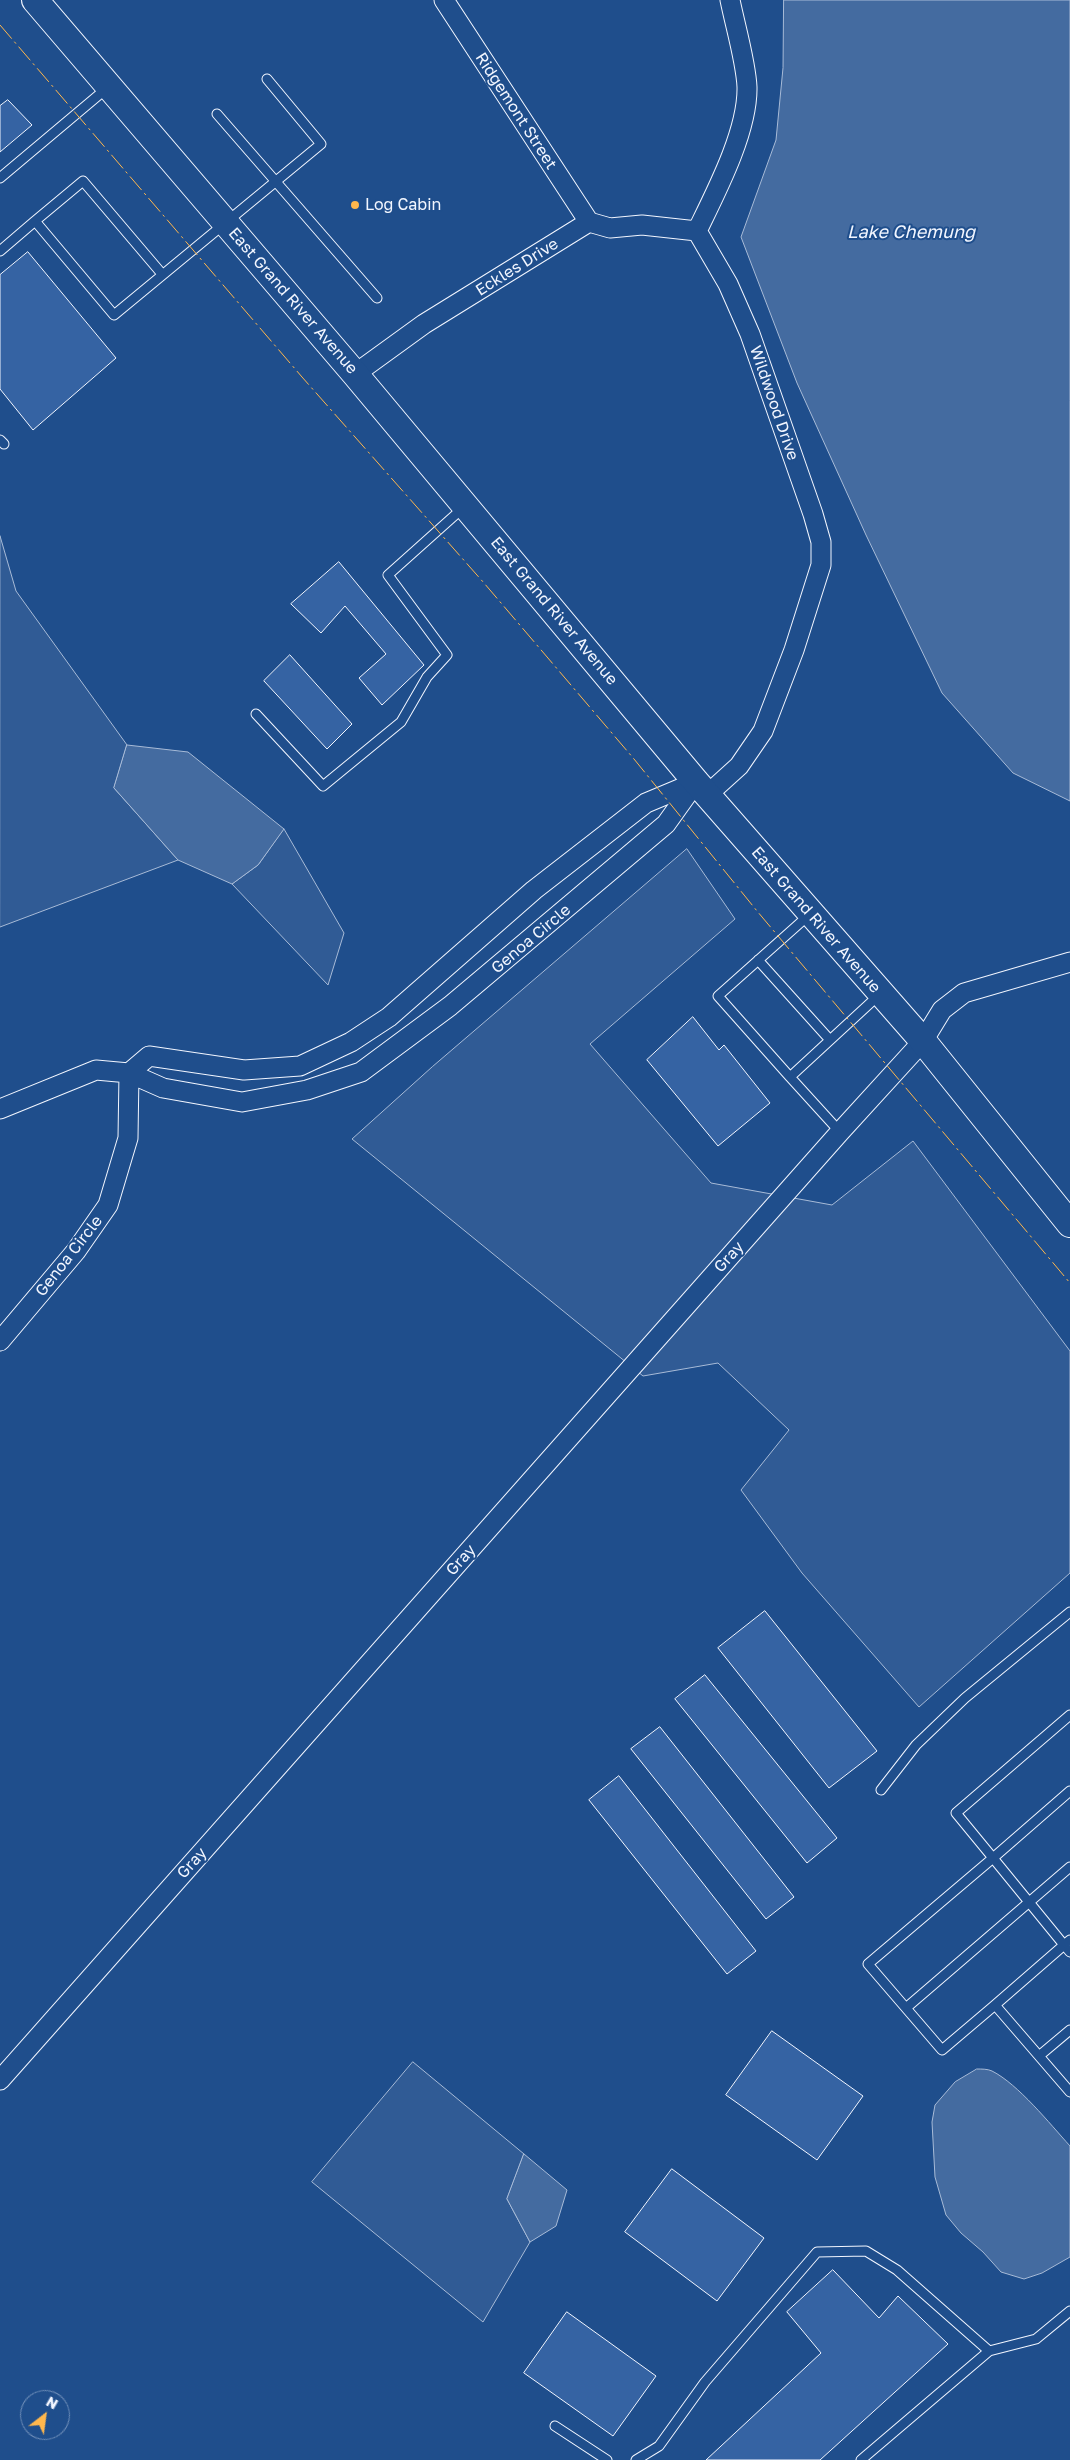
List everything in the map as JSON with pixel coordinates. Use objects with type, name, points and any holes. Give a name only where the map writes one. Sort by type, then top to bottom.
[{"type":"main road","name":"East Grand River Avenue","points":[[35,0],[355,374],[701,788],[923,1041],[1070,1224]]},
{"type":"street","name":"Ridgemont Street","points":[[444,0],[589,222]]},
{"type":"street","points":[[589,222],[610,228],[642,225],[697,231],[736,145],[744,110],[747,87],[730,0]]},
{"type":"street","name":"Eckles Drive","points":[[355,374],[424,324],[589,222]]},
{"type":"street","name":"Wildwood Drive","points":[[697,231],[728,284],[750,334],[821,542],[821,565],[794,650],[763,731],[739,766],[701,788]]},
{"type":"street","points":[[129,1073],[150,1056],[244,1070],[300,1066],[351,1042],[389,1017],[534,890],[646,803],[701,788]]},
{"type":"street","name":"Genoa Circle","points":[[0,1109],[96,1070],[129,1073],[163,1088],[242,1102],[307,1090],[361,1072],[450,1006],[612,871],[666,824],[701,788]]},
{"type":"street","points":[[591,846],[612,871]]},
{"type":"street","name":"Gray","points":[[0,2080],[840,1132],[923,1041],[942,1010],[964,993],[1070,962]]},
{"type":"street","points":[[431,980],[450,1006]]},
{"type":"street","points":[[300,1066],[307,1090]]},
{"type":"street","name":"Genoa Circle","points":[[0,1341],[76,1251],[108,1205],[128,1138],[129,1073]]},
{"type":"lane","points":[[35,221],[114,315],[321,144],[267,79]]},
{"type":"lane","points":[[0,178],[109,86]]},
{"type":"lane","points":[[217,114],[377,298]]},
{"type":"lane","points":[[0,251],[84,180],[162,274]]},
{"type":"lane","points":[[256,714],[323,786],[401,722],[427,676],[446,655],[388,575],[466,506]]},
{"type":"lane","points":[[810,914],[718,996],[840,1132]]},
{"type":"lane","points":[[758,960],[830,1040]]},
{"type":"lane","points":[[790,1077],[880,994]]},
{"type":"lane","points":[[881,1790],[916,1745],[964,1698],[1070,1612]]},
{"type":"lane","points":[[1070,1715],[956,1813],[992,1858],[1029,1902],[1068,1946],[995,2004],[942,2050],[868,1964],[992,1858],[1070,1791]]},
{"type":"lane","points":[[906,2008],[1070,1867]]},
{"type":"lane","points":[[995,2004],[1070,2092]]},
{"type":"lane","points":[[1039,2056],[1070,2030]]},
{"type":"lane","points":[[640,2459],[659,2446],[705,2382],[817,2252],[866,2251],[897,2270],[989,2351]]},
{"type":"lane","points":[[861,2460],[989,2351],[1036,2339],[1070,2311]]},
{"type":"lane","points":[[555,2426],[607,2460]]},
{"type":"shaded area","points":[[0,536],[16,591],[127,745],[114,788],[178,860],[0,927]]},
{"type":"shaded area","points":[[284,829],[344,933],[328,985],[232,884],[258,865]]},
{"type":"shaded area","points":[[687,849],[735,919],[590,1044],[711,1183],[832,1205],[913,1141],[1070,1351],[1070,1573],[919,1707],[802,1573],[741,1490],[789,1430],[718,1363],[643,1376],[352,1139],[432,1067]]},
{"type":"shaded area","points":[[413,2062],[524,2154],[507,2199],[530,2242],[483,2322],[312,2182]]},
{"type":"water","name":"Lake Chemung","points":[[784,0],[1070,0],[1070,801],[1013,773],[942,693],[866,535],[797,383],[741,237],[776,140],[783,68]]},
{"type":"water","points":[[127,745],[188,752],[284,829],[258,865],[232,884],[178,860],[114,788]]},
{"type":"water","points":[[977,2069],[992,2071],[1012,2085],[1070,2146],[1070,2257],[1042,2273],[1024,2279],[1001,2272],[983,2252],[961,2233],[946,2215],[935,2177],[932,2122],[935,2105],[955,2082]]},
{"type":"water","points":[[524,2154],[567,2190],[556,2226],[530,2242],[507,2199]]},
{"type":"building","points":[[8,100],[32,125],[0,152],[0,106]]},
{"type":"building","points":[[28,252],[116,358],[33,430],[0,389],[0,275]]},
{"type":"building","points":[[339,562],[424,665],[382,705],[359,678],[386,654],[345,606],[321,633],[291,604]]},
{"type":"building","points":[[290,655],[352,724],[327,749],[264,681]]},
{"type":"building","points":[[693,1017],[719,1050],[724,1045],[770,1103],[718,1146],[647,1060]]},
{"type":"building","points":[[765,1611],[877,1751],[829,1788],[718,1648]]},
{"type":"building","points":[[705,1675],[837,1838],[807,1863],[675,1699]]},
{"type":"building","points":[[660,1727],[794,1897],[766,1919],[631,1749]]},
{"type":"building","points":[[619,1776],[756,1951],[727,1974],[589,1800]]},
{"type":"building","points":[[772,2031],[863,2096],[817,2160],[726,2095]]},
{"type":"building","points":[[672,2169],[764,2238],[717,2301],[625,2232]]},
{"type":"building","points":[[833,2270],[879,2318],[898,2296],[948,2344],[820,2460],[706,2460],[821,2353],[787,2312]]},
{"type":"building","points":[[567,2312],[656,2376],[613,2436],[524,2373]]},
{"type":"power","points":[[0,25],[302,377],[484,583],[634,759],[757,911],[1070,1283]]},
{"type":"place","name":"Log Cabin","points":[[355,205]]}]
